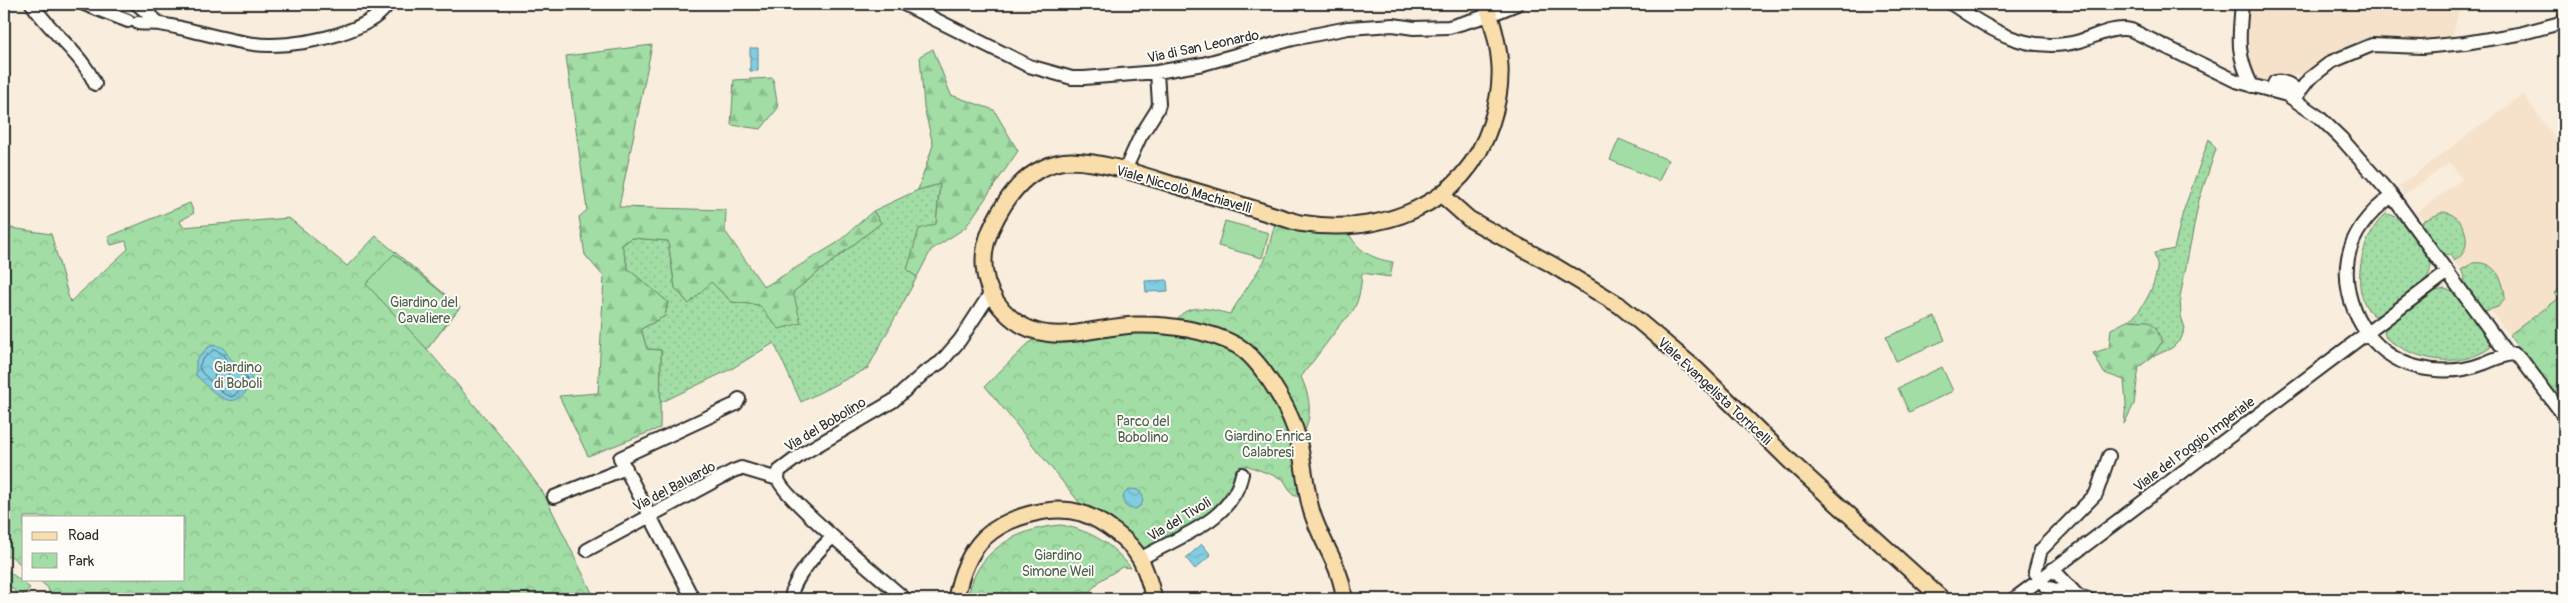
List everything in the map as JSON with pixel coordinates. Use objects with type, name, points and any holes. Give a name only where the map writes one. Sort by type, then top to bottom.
[{"type":"main road","name":"Viale Niccolò Machiavelli","points":[[1344,599],[1342,579],[1317,528],[1311,509],[1296,430],[1273,386],[1240,347],[1218,337],[1162,326],[1133,325],[1081,334],[1044,333],[1016,323],[990,294],[984,276],[984,256],[990,232],[1005,204],[1031,174],[1052,165],[1070,161],[1126,170],[1299,223],[1326,227],[1360,226],[1397,216],[1442,195],[1462,177],[1478,155],[1488,132],[1499,90],[1498,51],[1488,10]]},
{"type":"main road","name":"Viale Evangelista Torricelli","points":[[1442,195],[1464,215],[1619,305],[1697,370],[1792,463],[1942,599]]},
{"type":"main road","points":[[956,599],[964,568],[984,538],[1000,526],[1032,514],[1058,511],[1080,513],[1121,538],[1140,559],[1154,599]]},
{"type":"street","points":[[32,4],[43,21],[73,53],[95,84]]},
{"type":"street","points":[[84,4],[133,22],[160,24],[254,44],[290,43],[345,32],[370,21],[388,4]]},
{"type":"street","points":[[136,4],[160,24]]},
{"type":"street","name":"Via di San Leonardo","points":[[904,4],[1029,66],[1053,73],[1084,78],[1157,72],[1203,64],[1293,39],[1348,28],[1393,25],[1435,29],[1488,10],[1517,4]]},
{"type":"street","points":[[1952,4],[1998,32],[2027,44],[2052,45],[2076,42],[2121,28],[2131,30],[2236,81],[2297,96],[2340,138],[2392,196],[2508,355]]},
{"type":"street","points":[[2242,4],[2238,45],[2245,72],[2252,86]]},
{"type":"street","points":[[2297,96],[2310,79],[2331,62],[2372,45],[2422,47],[2465,43],[2519,34],[2564,22]]},
{"type":"street","points":[[1126,170],[1140,137],[1158,110],[1157,72]]},
{"type":"street","points":[[2392,196],[2364,222],[2348,258],[2350,298],[2367,333],[2390,356],[2404,363],[2432,370],[2451,372],[2468,369],[2514,354],[2521,359],[2564,416]]},
{"type":"street","name":"Viale del Poggio Imperiale","points":[[2014,599],[2448,272]]},
{"type":"street","name":"Via del Bobolino","points":[[778,479],[779,471],[785,465],[893,401],[949,355],[990,294]]},
{"type":"street","points":[[693,599],[620,458],[736,404],[739,399]]},
{"type":"street","points":[[2082,597],[2046,587],[2035,572],[2041,550],[2096,494],[2109,456]]},
{"type":"street","points":[[554,497],[626,468]]},
{"type":"street","name":"Via del Baluardo","points":[[587,550],[741,468],[778,479]]},
{"type":"street","name":"Via del Tivoli","points":[[1140,559],[1218,515],[1229,505],[1242,474]]},
{"type":"street","points":[[778,479],[783,488],[833,536],[905,599]]},
{"type":"street","points":[[792,599],[791,592],[810,562],[821,547],[833,536]]},
{"type":"street","points":[[2053,569],[2082,597]]},
{"type":"shaded area","points":[[2246,4],[2460,4],[2452,40],[2375,42],[2314,74],[2270,79],[2266,84],[2254,78],[2247,66],[2244,25]]},
{"type":"shaded area","points":[[2523,94],[2564,151],[2564,409],[2417,212],[2462,179],[2450,163],[2404,195],[2399,186]]},
{"type":"green space","points":[[652,45],[619,207],[726,210],[725,231],[764,287],[837,243],[873,211],[881,223],[793,292],[801,323],[779,329],[759,305],[732,302],[711,282],[689,304],[675,288],[668,241],[632,238],[622,245],[628,269],[668,302],[665,316],[641,329],[647,349],[661,350],[660,428],[588,456],[559,396],[598,393],[604,277],[585,255],[579,217],[587,210],[566,56]]},
{"type":"green space","points":[[933,49],[951,95],[994,110],[1018,151],[965,228],[931,250],[917,277],[907,270],[919,229],[936,224],[940,184],[918,190],[933,145],[924,107],[920,56]]},
{"type":"green space","points":[[773,78],[778,108],[761,129],[731,125],[734,80]]},
{"type":"green space","points":[[1619,139],[1668,160],[1659,181],[1610,160]]},
{"type":"green space","points":[[2209,139],[2216,149],[2199,200],[2180,297],[2181,316],[2185,328],[2181,339],[2172,348],[2152,357],[2162,342],[2148,321],[2129,320],[2148,297],[2154,282],[2157,263],[2154,253],[2174,249],[2183,212]]},
{"type":"green space","points":[[940,184],[936,224],[907,270],[917,277],[868,368],[801,402],[774,343],[733,368],[660,403],[661,350],[647,349],[641,329],[665,316],[668,302],[628,269],[622,245],[632,238],[668,241],[675,288],[689,304],[711,282],[732,302],[759,305],[793,292],[881,223],[873,211],[918,190]]},
{"type":"green space","name":"Giardino di Boboli","points":[[190,203],[194,213],[180,221],[183,227],[289,218],[347,266],[376,236],[460,307],[427,349],[514,452],[544,494],[595,599],[51,599],[48,588],[39,580],[185,580],[185,516],[22,516],[22,565],[11,556],[4,557],[4,239],[11,228],[51,234],[70,302],[128,249],[126,241],[111,245],[108,237]]},
{"type":"green space","points":[[2443,212],[2451,214],[2458,219],[2465,233],[2465,249],[2461,256],[2454,261],[2450,255],[2442,254],[2422,226],[2423,221]]},
{"type":"green space","points":[[2386,214],[2390,214],[2399,220],[2425,250],[2431,263],[2430,272],[2418,289],[2382,314],[2374,316],[2366,306],[2361,293],[2361,264],[2370,234]]},
{"type":"green space","points":[[1276,220],[1348,231],[1351,238],[1360,248],[1378,259],[1393,262],[1390,277],[1362,273],[1359,296],[1355,307],[1301,377],[1309,400],[1309,416],[1301,439],[1248,348],[1173,325],[1179,317],[1191,309],[1206,309],[1230,314],[1265,260]]},
{"type":"green space","points":[[1225,221],[1269,233],[1262,258],[1218,246]]},
{"type":"green space","name":"Giardino del Cavaliere","points":[[394,254],[460,307],[427,349],[366,284]]},
{"type":"green space","points":[[2473,263],[2487,265],[2500,278],[2505,298],[2498,307],[2485,311],[2464,284],[2465,276],[2461,270]]},
{"type":"green space","points":[[2564,285],[2564,409],[2509,335],[2558,299],[2554,293]]},
{"type":"green space","points":[[2445,289],[2455,293],[2490,341],[2490,348],[2464,359],[2436,360],[2410,352],[2386,338],[2384,333],[2386,327],[2435,291]]},
{"type":"green space","points":[[1935,317],[1945,340],[1896,361],[1886,337]]},
{"type":"green space","points":[[2129,320],[2148,321],[2156,328],[2162,342],[2152,357],[2139,367],[2134,404],[2124,424],[2126,404],[2124,380],[2104,373],[2093,353],[2109,348],[2111,329]]},
{"type":"green space","name":"Parco del Bobolino","points":[[1146,329],[1170,331],[1234,348],[1267,384],[1289,427],[1303,498],[1293,495],[1283,479],[1246,465],[1245,476],[1233,504],[1146,559],[1083,507],[985,386],[1032,340],[1065,340]]},
{"type":"green space","points":[[1942,367],[1953,391],[1909,412],[1898,388]]},
{"type":"green space","name":"Giardino Simone Weil","points":[[1061,525],[1092,535],[1109,545],[1131,568],[1122,567],[1101,580],[1082,599],[968,599],[972,582],[979,568],[989,555],[1001,545],[1029,531]]},
{"type":"green space","points":[[7,570],[30,588],[21,597],[4,581],[4,573]]},
{"type":"water","points":[[750,48],[758,48],[758,71],[750,71]]},
{"type":"water","points":[[1167,280],[1168,291],[1146,292],[1145,281]]},
{"type":"water","points":[[213,345],[224,349],[231,359],[250,371],[250,386],[238,399],[225,399],[219,396],[196,375],[196,360],[207,348]]},
{"type":"water","points":[[1133,489],[1140,492],[1143,499],[1140,506],[1133,509],[1126,506],[1123,499],[1126,492]]},
{"type":"water","points":[[1202,544],[1211,555],[1195,569],[1186,558]]},
{"type":"park label","name":"Giardino Enrica Calabresi","points":[[1268,444]]}]
